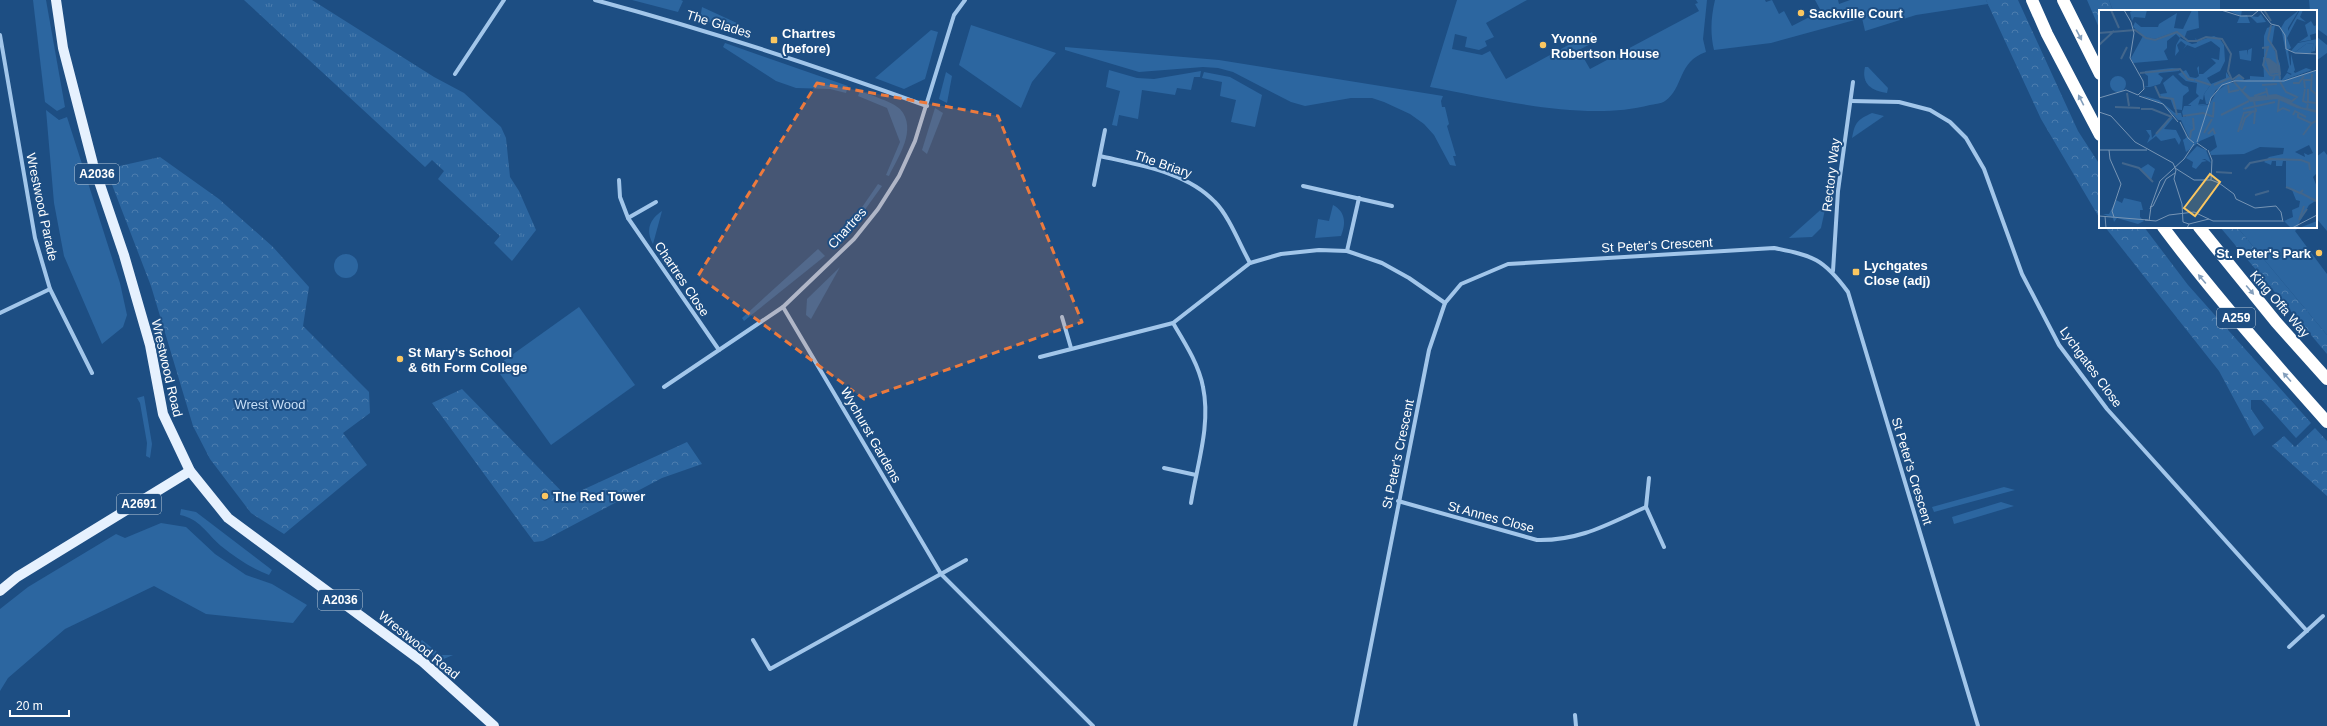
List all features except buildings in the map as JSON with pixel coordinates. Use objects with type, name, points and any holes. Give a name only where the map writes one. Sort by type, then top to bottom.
[{"type":"highway","points":[[2032,0],[2047,34],[2099,133]]},
{"type":"highway","points":[[2063,0],[2099,72]]},
{"type":"highway","name":"A259","points":[[2164,228],[2199,274],[2256,343],[2327,422]]},
{"type":"highway","name":"King Offa Way","points":[[2200,228],[2276,322],[2327,379]]},
{"type":"main road","name":"Wrestwood Road","points":[[56,0],[64,48],[93,164],[124,255],[150,345],[163,414],[190,471],[228,518],[423,662],[494,726]]},
{"type":"main road","name":"A2691","points":[[0,591],[16,577],[148,498],[190,471]]},
{"type":"street","points":[[455,74],[504,0]]},
{"type":"street","name":"The Glades","points":[[595,0],[693,26],[794,59],[926,106]]},
{"type":"street","name":"Chartres","points":[[664,387],[783,307],[854,239],[878,209],[902,169],[915,141],[954,15],[965,0]]},
{"type":"street","name":"Wrestwood Parade","points":[[0,35],[35,238],[50,288],[92,373]]},
{"type":"street","name":"Rectory Way","points":[[1833,271],[1838,191],[1853,82]]},
{"type":"street","name":"Lychgates Close","points":[[1851,101],[1899,102],[1930,110],[1950,122],[1966,138],[1984,169],[2022,274],[2059,345],[2107,409],[2307,631]]},
{"type":"street","points":[[1094,185],[1105,130]]},
{"type":"street","name":"The Briary","points":[[1100,156],[1145,166],[1200,188],[1216,203],[1250,263]]},
{"type":"street","name":"Chartres Close","points":[[619,180],[620,197],[628,218],[719,350]]},
{"type":"street","points":[[1303,186],[1392,206]]},
{"type":"street","points":[[1347,251],[1359,198]]},
{"type":"street","points":[[628,218],[656,202]]},
{"type":"street","name":"St Peter's Crescent","points":[[1355,726],[1398,500],[1429,350],[1445,303],[1460,284],[1508,264],[1774,248],[1808,255],[1833,271],[1848,292],[1978,726]]},
{"type":"street","points":[[1040,356],[1121,338],[1173,323],[1250,263],[1281,254],[1319,250],[1347,251],[1382,264],[1409,278],[1445,303]]},
{"type":"street","points":[[0,313],[50,288]]},
{"type":"street","name":"Wychurst Gardens","points":[[783,307],[941,574],[1094,726]]},
{"type":"street","points":[[1062,317],[1072,348]]},
{"type":"street","points":[[1173,323],[1189,351],[1203,386],[1205,400],[1205,428],[1191,503]]},
{"type":"street","points":[[1164,468],[1196,475]]},
{"type":"street","points":[[1649,478],[1646,507],[1664,547]]},
{"type":"street","name":"St Annes Close","points":[[1398,500],[1537,540],[1560,540],[1592,532],[1646,507]]},
{"type":"street","points":[[753,640],[770,670],[966,560]]},
{"type":"street","points":[[2289,647],[2323,616]]},
{"type":"street","points":[[1575,715],[1576,726]]},
{"type":"highlighted area","points":[[817,83],[998,116],[1082,322],[864,399],[698,276]]},
{"type":"green space","points":[[33,0],[46,0],[65,107],[57,111],[45,102]]},
{"type":"green space","points":[[244,0],[312,0],[434,77],[464,93],[501,127],[506,138],[510,177],[519,191],[536,230],[512,261],[494,243],[500,236],[438,179],[444,171],[432,160],[425,167]]},
{"type":"green space","points":[[632,0],[681,0],[683,1],[678,12]]},
{"type":"green space","points":[[1457,0],[1527,0],[1486,23],[1494,37],[1485,41],[1487,46],[1479,50],[1465,47],[1467,37],[1455,34],[1452,49],[1482,55],[1490,51],[1506,79],[1592,32],[1596,41],[1579,50],[1590,69],[1699,11],[1695,4],[1698,3],[1696,0],[1707,0],[1703,39],[1706,52],[1697,56],[1690,62],[1685,68],[1671,96],[1665,101],[1625,110],[1597,111],[1540,107],[1430,87]]},
{"type":"green space","points":[[1715,0],[1765,0],[1766,2],[1772,0],[1779,14],[1784,11],[1792,26],[1821,11],[1815,0],[1838,0],[1839,4],[1850,0],[1986,0],[1988,4],[1916,15],[1865,31],[1862,18],[1771,43],[1714,50],[1712,25]]},
{"type":"green space","points":[[1986,0],[2018,0],[2078,131],[2099,163],[2099,217],[2041,119]]},
{"type":"green space","points":[[2087,0],[2109,0],[2113,10],[2099,10],[2099,28]]},
{"type":"green space","points":[[2109,0],[2220,0],[2220,10],[2113,10]]},
{"type":"green space","points":[[2309,0],[2327,0],[2327,36],[2317,29],[2317,10],[2310,10]]},
{"type":"green space","points":[[702,7],[739,24],[737,32],[700,19]]},
{"type":"green space","points":[[971,25],[1056,53],[1032,82],[1021,108],[959,65]]},
{"type":"green space","points":[[931,30],[938,32],[925,79],[904,89],[875,78]]},
{"type":"green space","points":[[2317,37],[2327,45],[2327,53],[2317,60]]},
{"type":"green space","points":[[725,43],[848,86],[846,93],[830,89],[796,88],[776,81],[723,47]]},
{"type":"green space","points":[[1065,47],[1219,60],[1443,96],[1441,101],[1442,107],[1445,107],[1449,124],[1447,126],[1456,156],[1453,156],[1456,166],[1450,165],[1434,135],[1424,124],[1410,114],[1372,98],[1351,98],[1305,106],[1291,102],[1233,72],[1218,68],[1203,67],[1139,72],[1065,50]]},
{"type":"green space","points":[[1865,67],[1868,67],[1888,88],[1887,93],[1869,86],[1865,78]]},
{"type":"green space","points":[[1109,70],[1137,78],[1154,79],[1201,71],[1200,77],[1194,77],[1191,90],[1177,88],[1175,95],[1142,90],[1138,119],[1119,115],[1117,126],[1112,125],[1120,91],[1106,87]]},
{"type":"green space","points":[[946,72],[952,76],[947,103],[939,99]]},
{"type":"green space","points":[[1204,72],[1230,77],[1262,95],[1255,127],[1231,122],[1236,100],[1220,96],[1222,82],[1202,78]]},
{"type":"green space","points":[[860,91],[897,106],[905,117],[907,134],[905,143],[889,176],[886,175],[900,142],[887,108],[858,96]]},
{"type":"green space","points":[[935,108],[943,113],[927,154],[922,150]]},
{"type":"green space","points":[[46,110],[59,120],[67,117],[120,283],[127,315],[123,327],[102,344],[64,256],[54,203]]},
{"type":"green space","points":[[1872,113],[1884,116],[1852,138],[1854,128],[1858,122]]},
{"type":"green space","points":[[2324,151],[2327,155],[2327,231],[2317,219],[2317,156]]},
{"type":"green space","name":"Wrest Wood","points":[[160,157],[219,199],[273,247],[309,287],[303,326],[369,392],[370,413],[343,433],[367,465],[284,534],[251,513],[210,459],[193,426],[151,286],[106,169]]},
{"type":"green space","points":[[878,184],[882,186],[859,218],[856,216]]},
{"type":"green space","points":[[1333,205],[1343,215],[1344,227],[1341,236],[1315,238],[1318,219],[1329,221]]},
{"type":"green space","points":[[1826,205],[1821,228],[1812,237],[1789,238]]},
{"type":"green space","points":[[662,211],[653,244],[649,234],[650,225],[654,218]]},
{"type":"green space","points":[[2106,228],[2145,228],[2188,285],[2311,423],[2296,438],[2262,400],[2251,400],[2251,409],[2264,428],[2254,436],[2219,371]]},
{"type":"green space","points":[[2221,228],[2238,228],[2327,335],[2327,354]]},
{"type":"green space","points":[[2238,228],[2298,228],[2295,231],[2327,274],[2327,335]]},
{"type":"green space","points":[[818,249],[825,256],[744,321],[742,318]]},
{"type":"green space","points":[[346,254],[355,257],[358,266],[355,275],[346,278],[337,275],[334,266],[337,257]]},
{"type":"green space","points":[[840,267],[811,319],[806,315],[807,299]]},
{"type":"green space","points":[[579,307],[635,385],[551,445],[495,367]]},
{"type":"green space","points":[[462,389],[567,497],[687,442],[702,464],[662,478],[543,541],[534,542],[432,403]]},
{"type":"green space","points":[[144,396],[152,444],[150,458],[146,456],[147,443],[140,403],[137,398]]},
{"type":"green space","points":[[2315,428],[2327,441],[2327,496],[2272,446],[2284,436],[2295,447]]},
{"type":"green space","points":[[2004,487],[2015,490],[1934,512],[1932,507]]},
{"type":"green space","points":[[2001,502],[2014,506],[1954,524],[1952,517]]},
{"type":"green space","points":[[181,509],[196,512],[272,570],[269,575],[238,559],[221,546],[198,523],[180,515]]},
{"type":"green space","points":[[161,523],[186,527],[215,554],[246,575],[272,584],[307,605],[293,623],[206,614],[154,586],[65,629],[8,678],[0,691],[0,609],[28,587],[116,534],[125,538]]},
{"type":"green space","points":[[422,640],[441,655],[453,655],[439,661],[419,643]]},
{"type":"place","name":"Sackville Court","points":[[1801,13]]},
{"type":"place","name":"Chartres (before)","points":[[774,40]]},
{"type":"place","name":"Yvonne Robertson House","points":[[1543,45]]},
{"type":"place","name":"St. Peter's Park","points":[[2319,253]]},
{"type":"place","name":"Lychgates Close (adj)","points":[[1856,272]]},
{"type":"place","name":"St Mary's School & 6th Form College","points":[[400,359]]},
{"type":"place","name":"The Red Tower","points":[[545,496]]}]
